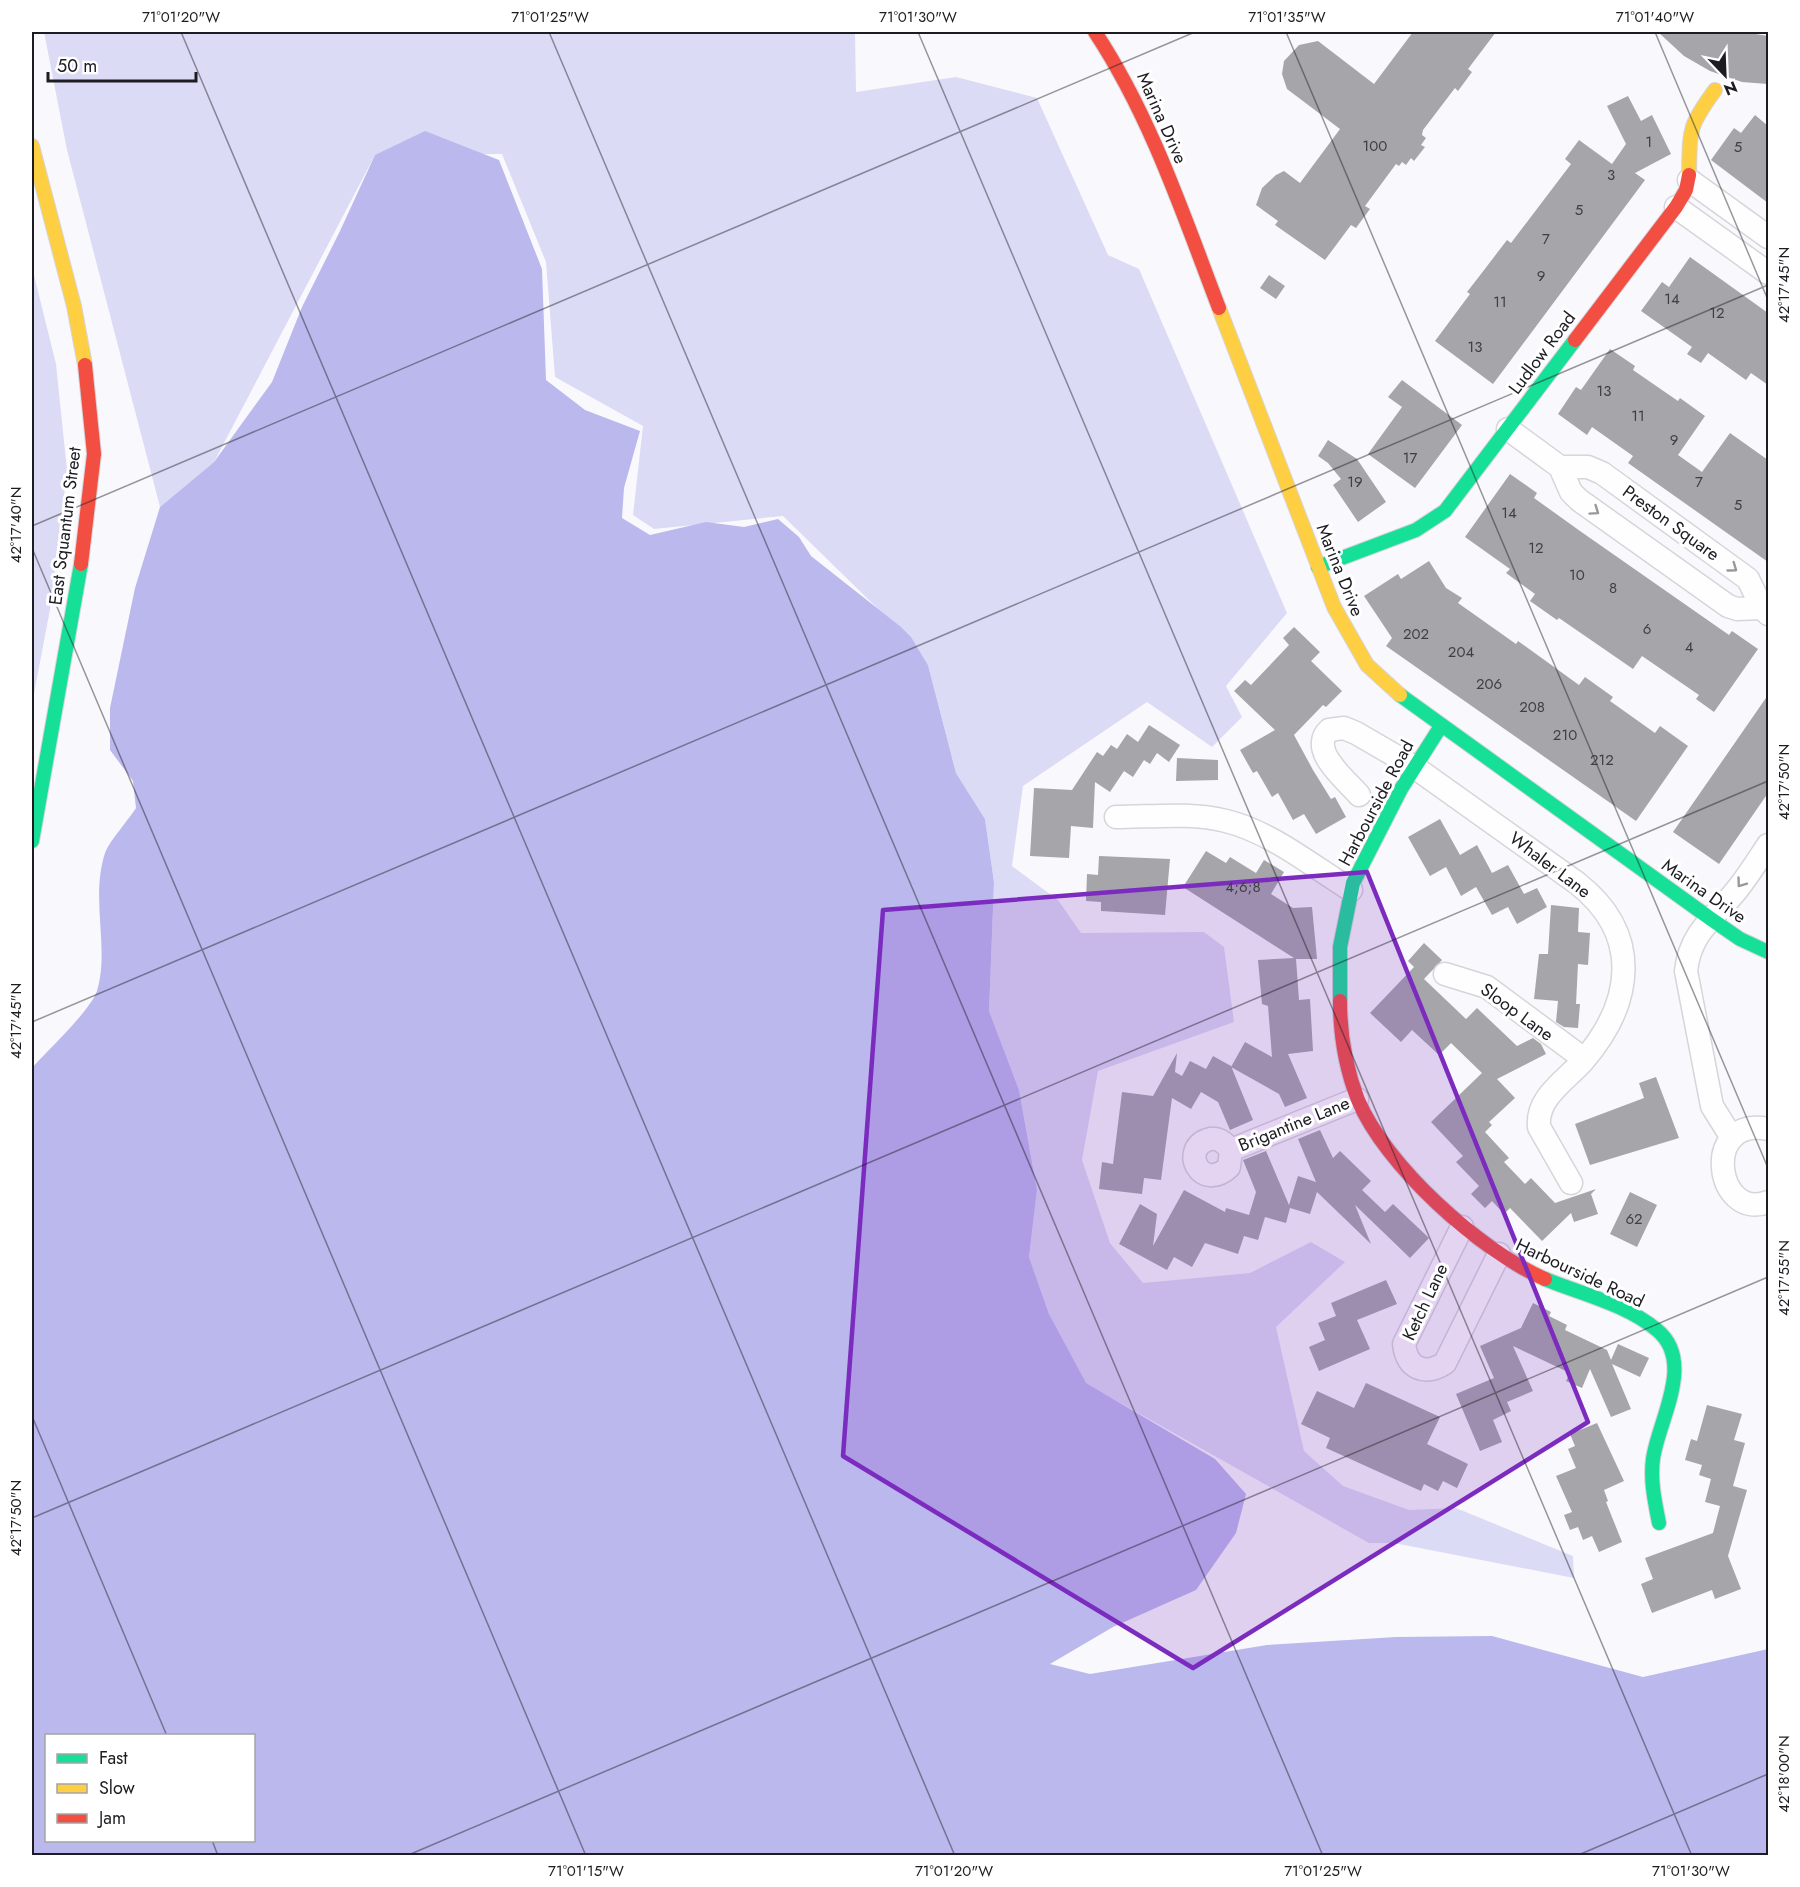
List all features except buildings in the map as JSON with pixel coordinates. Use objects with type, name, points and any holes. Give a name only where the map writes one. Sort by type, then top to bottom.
[{"type":"street","name":"Marina Drive","points":[[1095,32],[1119,68],[1150,129],[1334,608],[1367,665],[1388,686],[1441,726],[1711,919],[1740,939],[1768,952]]},
{"type":"street","name":"Ludlow Road","points":[[1318,567],[1433,521],[1444,511],[1676,207],[1689,180],[1690,131],[1693,120],[1714,90]]},
{"type":"street","name":"East Squantum Street","points":[[32,146],[74,306],[89,385],[94,454],[84,548],[32,841]]},
{"type":"street","points":[[1689,180],[1768,237]]},
{"type":"street","points":[[1676,207],[1768,272]]},
{"type":"street","name":"Preston Square","points":[[1508,429],[1560,467],[1571,492],[1579,500],[1728,606],[1765,611]]},
{"type":"street","name":"Preston Square","points":[[1560,467],[1588,467],[1602,473],[1748,579],[1765,611]]},
{"type":"street","name":"Harbourside Road","points":[[1441,726],[1413,766],[1368,851],[1351,890],[1343,931],[1341,992],[1347,1063],[1357,1099],[1386,1149],[1462,1227],[1499,1254],[1535,1275],[1655,1328],[1666,1340],[1674,1355],[1674,1374],[1653,1458],[1652,1482],[1659,1523]]},
{"type":"street","name":"Whaler Lane","points":[[1359,795],[1324,753],[1322,740],[1329,730],[1344,728],[1356,733],[1413,766],[1592,894],[1612,920],[1623,949],[1624,979],[1614,1012],[1584,1059],[1546,1100],[1538,1118],[1539,1127],[1571,1183]]},
{"type":"street","points":[[1116,817],[1200,818],[1234,824],[1261,835],[1351,890]]},
{"type":"street","points":[[1732,1138],[1712,1106],[1686,972],[1688,953],[1694,939],[1736,890],[1768,845]]},
{"type":"street","name":"Sloop Lane","points":[[1445,974],[1487,987],[1584,1059]]},
{"type":"street","name":"Brigantine Lane","points":[[1231,1150],[1357,1099]]},
{"type":"street","points":[[1768,1129],[1758,1127],[1743,1130],[1732,1138],[1724,1151],[1721,1164],[1724,1181],[1734,1195],[1747,1202],[1768,1202]]},
{"type":"street","name":"Ketch Lane","points":[[1462,1227],[1404,1344],[1405,1356],[1412,1365],[1423,1371],[1434,1370],[1445,1363],[1499,1254]]},
{"type":"highlighted area","points":[[1367,872],[1588,1422],[1193,1668],[843,1456],[883,910]]},
{"type":"shaded area","points":[[44,32],[855,32],[856,92],[956,77],[1037,98],[1108,255],[1139,269],[1287,613],[1226,686],[1242,717],[1212,747],[1147,702],[1023,786],[1012,866],[1058,900],[1081,933],[1204,932],[1224,947],[1234,1022],[1098,1071],[1082,1160],[1110,1243],[1143,1283],[1250,1273],[1311,1242],[1345,1262],[1276,1327],[1304,1451],[1343,1486],[1409,1510],[1456,1508],[1573,1556],[1574,1578],[1394,1543],[1369,1543],[1085,1383],[1049,1314],[1029,1257],[1037,1190],[1019,1090],[989,1011],[994,882],[985,819],[956,773],[928,665],[917,647],[783,516],[654,529],[633,515],[643,426],[555,377],[546,262],[502,154],[375,155],[214,462],[160,507],[67,150]]},
{"type":"shaded area","points":[[32,267],[56,364],[67,470],[52,599],[32,704]]},
{"type":"water","points":[[425,131],[499,160],[542,269],[546,380],[585,410],[640,431],[624,488],[622,518],[650,535],[706,522],[744,527],[778,519],[799,537],[811,556],[901,627],[911,637],[928,665],[956,773],[985,819],[994,882],[989,1011],[1019,1090],[1037,1190],[1029,1257],[1049,1314],[1086,1383],[1215,1459],[1246,1494],[1236,1533],[1196,1590],[1113,1627],[1050,1664],[1090,1674],[1267,1645],[1396,1637],[1492,1636],[1643,1677],[1768,1649],[1768,1855],[32,1855],[32,1068],[77,1020],[97,991],[102,958],[99,906],[101,871],[107,849],[136,808],[133,781],[110,750],[110,708],[135,588],[160,507],[214,462],[272,382],[302,307],[375,155]]},
{"type":"traffic: fast","points":[[1318,567],[1416,530],[1445,511],[1575,340]]},
{"type":"traffic: fast","points":[[32,841],[81,564]]},
{"type":"traffic: fast","points":[[1400,695],[1711,919],[1740,939],[1768,952]]},
{"type":"traffic: fast","points":[[1340,1001],[1340,947],[1353,883],[1401,789],[1441,726]]},
{"type":"traffic: fast","points":[[1545,1279],[1631,1313],[1657,1330],[1668,1343],[1674,1358],[1672,1392],[1656,1444],[1652,1467],[1653,1491],[1659,1523]]},
{"type":"traffic: slow","points":[[1689,175],[1692,129],[1715,90]]},
{"type":"traffic: slow","points":[[32,146],[74,306],[85,365]]},
{"type":"traffic: slow","points":[[1219,308],[1334,607],[1367,665],[1400,695]]},
{"type":"traffic: jam","points":[[1095,32],[1115,64],[1149,132],[1179,202],[1219,308]]},
{"type":"traffic: jam","points":[[1575,340],[1676,207],[1686,190],[1689,175]]},
{"type":"traffic: jam","points":[[81,564],[94,454],[85,365]]},
{"type":"traffic: jam","points":[[1340,1001],[1344,1051],[1350,1076],[1358,1100],[1371,1125],[1389,1151],[1412,1178],[1464,1227],[1519,1266],[1545,1279]]}]
